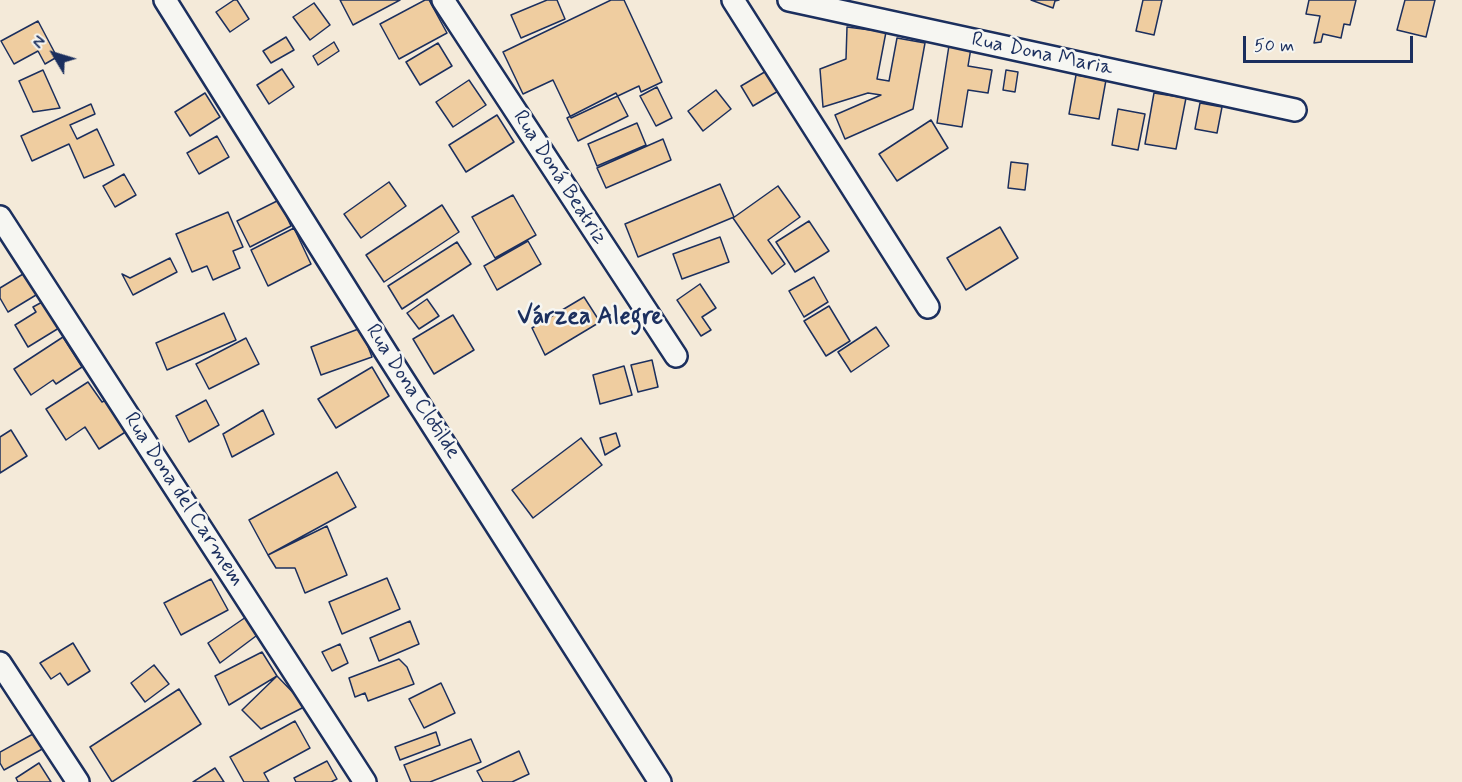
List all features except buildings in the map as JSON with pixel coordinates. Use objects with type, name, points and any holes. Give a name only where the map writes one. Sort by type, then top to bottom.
[{"type":"street","name":"Rua Dona Clotilde","points":[[165,0],[660,782]]},
{"type":"street","name":"Rua Doná Beatriz","points":[[443,0],[676,356]]},
{"type":"street","points":[[733,0],[928,307]]},
{"type":"street","name":"Rua Dona Maria","points":[[789,0],[1295,110]]},
{"type":"street","name":"Rua Dona del Carmem","points":[[0,217],[366,782]]},
{"type":"street","points":[[0,663],[78,782]]},
{"type":"district","name":"Várzea Alegre","points":[[590,318]]}]
